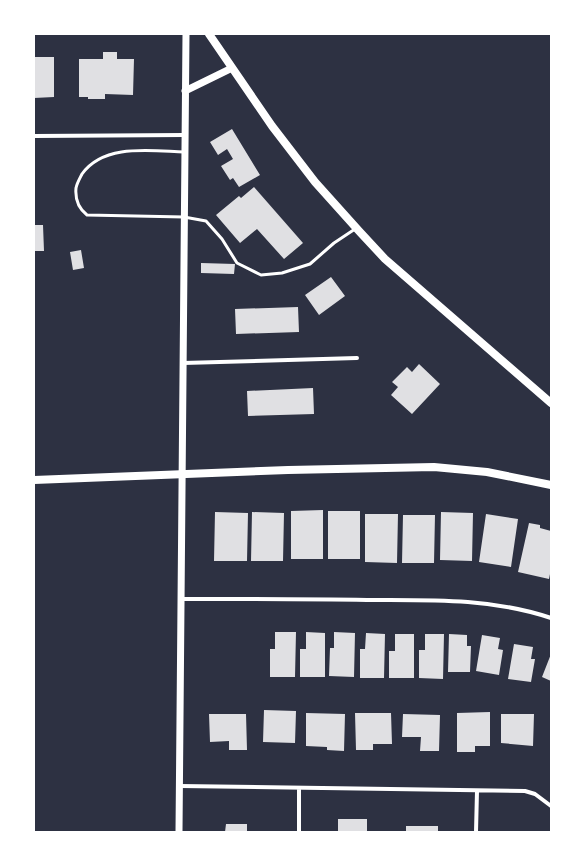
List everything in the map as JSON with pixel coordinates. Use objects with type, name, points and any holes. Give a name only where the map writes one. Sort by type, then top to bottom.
[{"type":"main road","points":[[209,34],[272,126],[315,182],[356,228],[385,259],[551,403]]},
{"type":"main road","points":[[34,480],[288,470],[434,467],[487,472],[551,485]]},
{"type":"street","points":[[179,832],[186,34]]},
{"type":"street","points":[[185,91],[232,68]]},
{"type":"street","points":[[34,136],[184,135]]},
{"type":"street","points":[[183,363],[357,358]]},
{"type":"street","points":[[182,599],[465,602],[521,610],[551,618]]},
{"type":"street","points":[[180,786],[525,791],[536,794],[551,806]]},
{"type":"street","points":[[299,788],[299,832]]},
{"type":"street","points":[[476,832],[477,790]]},
{"type":"lane","points":[[184,152],[130,152],[102,158],[86,169],[80,177],[76,186],[78,205],[82,211],[88,215],[184,217],[206,221],[222,239],[237,263],[261,275],[282,273],[310,264],[334,243],[356,228]]},
{"type":"building","points":[[103,52],[117,52],[117,59],[134,59],[133,95],[105,94],[105,99],[88,99],[88,97],[79,97],[79,59],[103,59]]},
{"type":"building","points":[[34,57],[54,57],[54,97],[34,98]]},
{"type":"building","points":[[232,129],[260,175],[239,187],[233,178],[230,180],[221,166],[233,159],[227,149],[218,155],[210,142]]},
{"type":"building","points":[[254,187],[303,243],[284,259],[257,229],[240,243],[216,215],[239,196],[241,198]]},
{"type":"building","points":[[34,225],[43,225],[44,251],[34,251]]},
{"type":"building","points":[[81,250],[84,268],[73,270],[70,252]]},
{"type":"building","points":[[201,263],[235,264],[234,274],[201,273]]},
{"type":"building","points":[[331,277],[345,296],[319,315],[305,295]]},
{"type":"building","points":[[298,307],[299,332],[236,334],[235,309]]},
{"type":"building","points":[[419,364],[440,384],[412,414],[391,395],[398,387],[392,382],[407,367],[412,372]]},
{"type":"building","points":[[313,388],[314,414],[248,416],[247,391]]},
{"type":"building","points":[[323,510],[323,559],[291,559],[291,511]]},
{"type":"building","points":[[328,511],[360,511],[360,559],[328,559]]},
{"type":"building","points":[[215,512],[248,513],[247,561],[214,561]]},
{"type":"building","points":[[252,512],[284,513],[283,561],[251,561]]},
{"type":"building","points":[[441,512],[473,513],[472,561],[440,560]]},
{"type":"building","points":[[365,514],[398,514],[397,563],[365,562]]},
{"type":"building","points":[[486,514],[518,519],[511,567],[479,562]]},
{"type":"building","points":[[403,515],[435,515],[434,563],[402,563]]},
{"type":"building","points":[[529,523],[540,525],[540,528],[551,531],[551,569],[549,579],[518,572]]},
{"type":"building","points":[[275,632],[296,632],[295,677],[270,677],[270,649],[275,649]]},
{"type":"building","points":[[306,632],[325,633],[325,677],[300,677],[300,649],[306,649]]},
{"type":"building","points":[[334,632],[355,633],[354,677],[329,676],[330,648],[334,648]]},
{"type":"building","points":[[366,633],[385,634],[384,678],[360,678],[360,649],[365,649]]},
{"type":"building","points":[[395,634],[414,634],[414,678],[389,678],[389,651],[395,651]]},
{"type":"building","points":[[425,634],[444,634],[443,679],[419,678],[419,650],[425,650]]},
{"type":"building","points":[[449,634],[467,635],[467,646],[471,646],[470,672],[448,672]]},
{"type":"building","points":[[482,635],[500,638],[498,649],[503,650],[499,675],[476,671]]},
{"type":"building","points":[[514,644],[533,647],[531,659],[535,659],[531,682],[508,679]]},
{"type":"building","points":[[551,654],[551,681],[542,677]]},
{"type":"building","points":[[264,710],[296,711],[295,743],[263,742]]},
{"type":"building","points":[[490,712],[490,746],[475,746],[475,752],[457,752],[457,713]]},
{"type":"building","points":[[306,713],[345,714],[344,751],[327,750],[327,747],[306,746]]},
{"type":"building","points":[[355,713],[391,713],[392,744],[373,744],[373,750],[356,750]]},
{"type":"building","points":[[209,714],[246,714],[247,750],[229,750],[229,741],[210,742]]},
{"type":"building","points":[[403,714],[440,715],[439,751],[420,751],[421,737],[402,737]]},
{"type":"building","points":[[501,714],[534,714],[533,746],[501,743]]},
{"type":"building","points":[[338,819],[367,819],[367,832],[338,832]]},
{"type":"building","points":[[226,824],[247,824],[247,832],[225,832]]},
{"type":"building","points":[[406,826],[438,826],[438,832],[406,832]]}]
